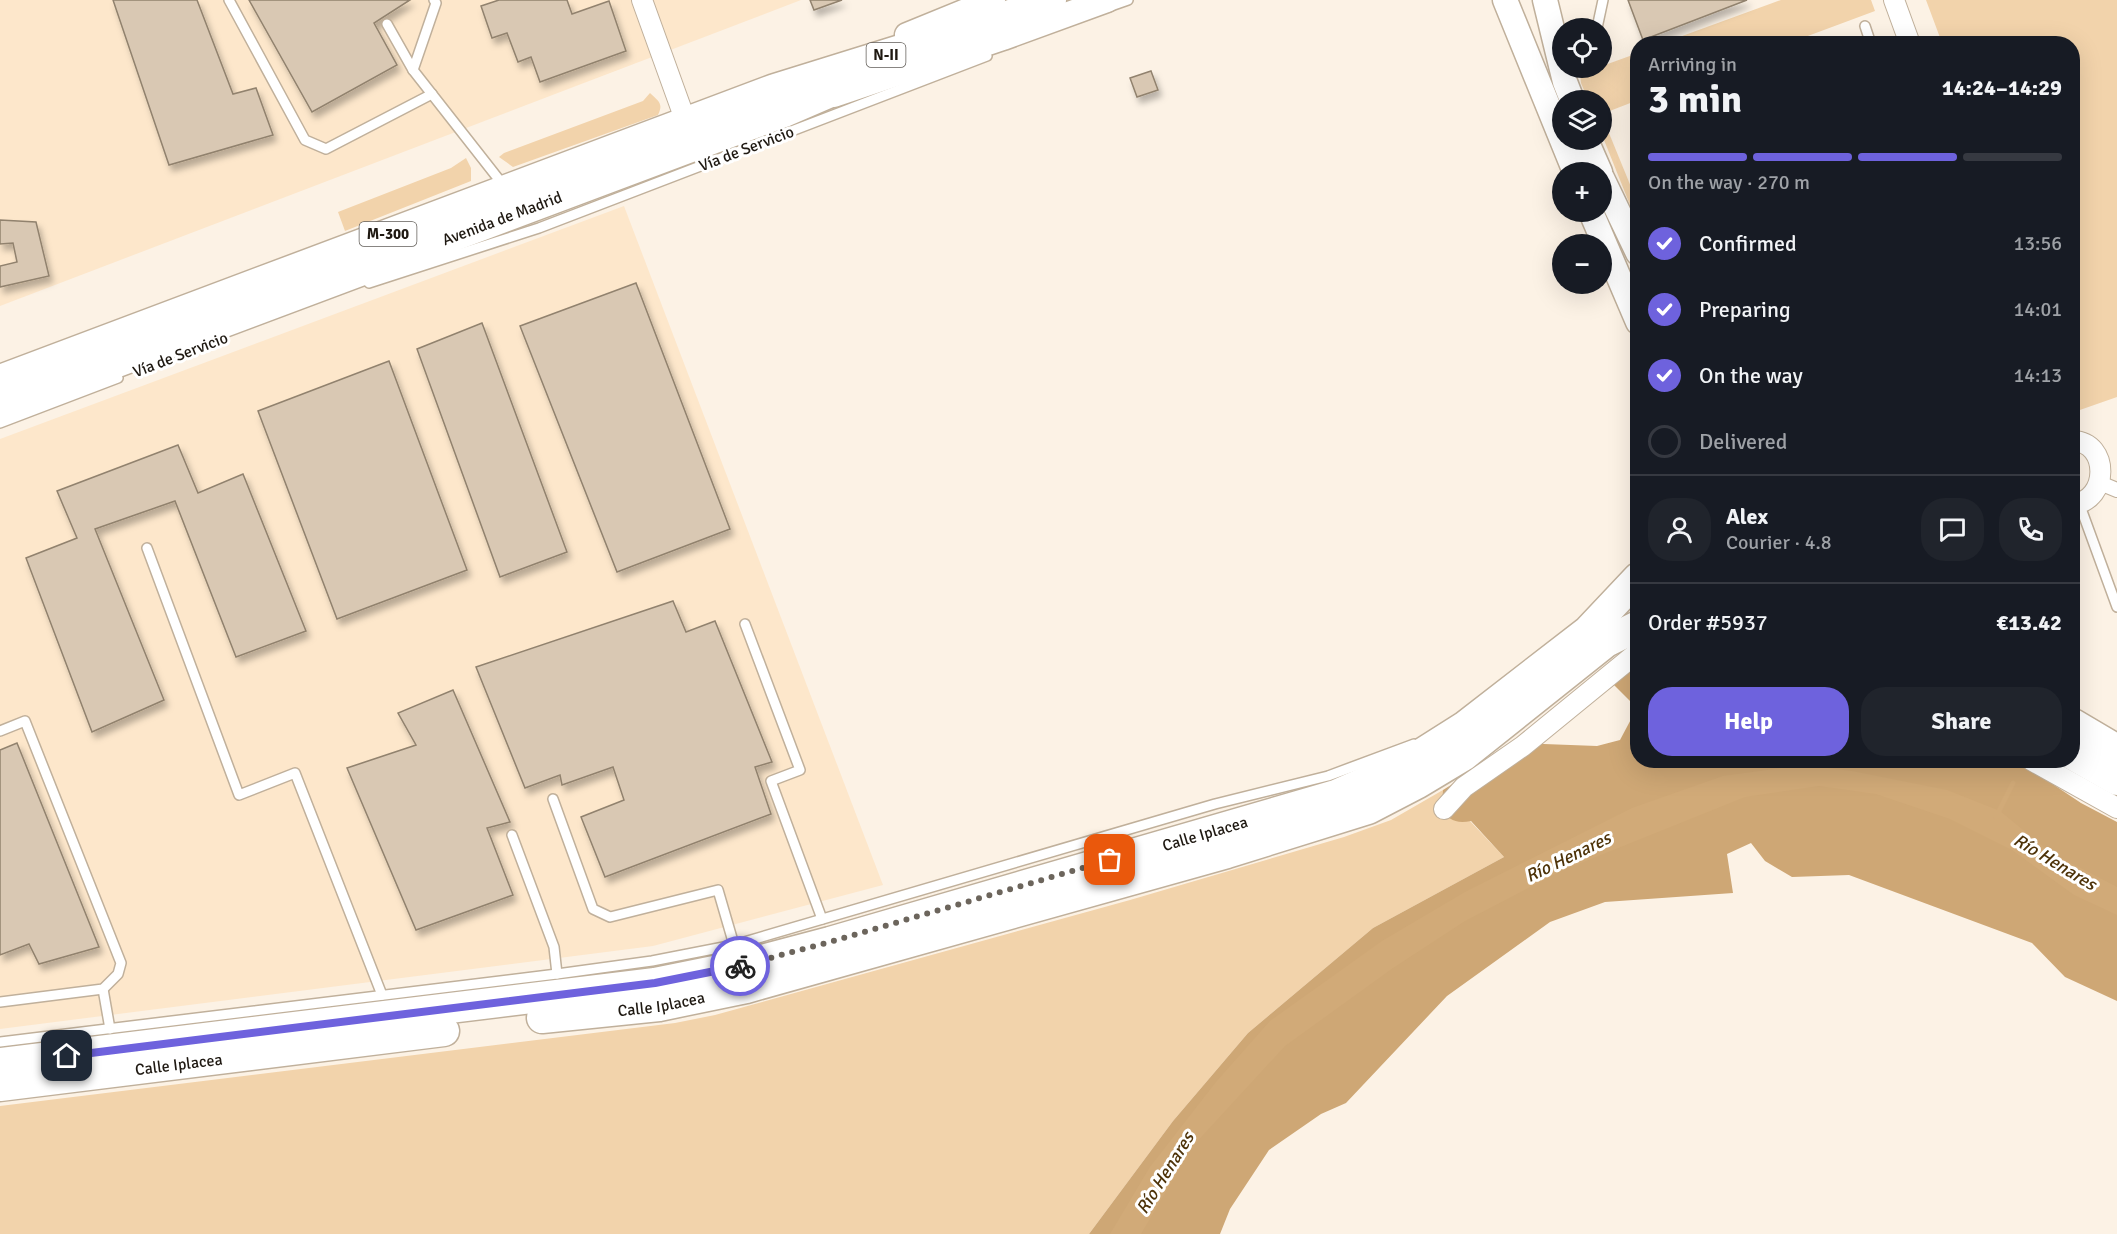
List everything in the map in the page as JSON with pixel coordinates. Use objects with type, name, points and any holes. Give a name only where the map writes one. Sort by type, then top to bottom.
[{"type":"main road","name":"Avenida de Madrid","points":[[0,406],[136,364],[780,101],[995,10],[1051,0]]},
{"type":"main road","name":"Avenida de Madrid","points":[[0,380],[686,122],[780,101]]},
{"type":"main road","name":"Calle Iplacea","points":[[0,1063],[631,986],[739,966],[830,942],[1336,795],[1404,765],[1464,727],[1588,630],[1630,586]]},
{"type":"main road","name":"Calle Iplacea","points":[[0,1086],[552,1017],[659,1006],[746,988],[986,922],[1227,853],[1368,809],[1463,756],[1606,642],[1630,630]]},
{"type":"main road","points":[[2080,728],[2117,750]]},
{"type":"main road","points":[[2080,759],[2117,780]]},
{"type":"street","points":[[642,0],[686,122]]},
{"type":"street","name":"M-300","points":[[780,101],[1003,38],[1107,0]]},
{"type":"street","points":[[1505,0],[1571,162]]},
{"type":"street","points":[[1545,0],[1552,27]]},
{"type":"street","points":[[1894,0],[1907,36]]},
{"type":"street","points":[[1612,199],[1630,236]]},
{"type":"street","points":[[1595,222],[1630,303]]},
{"type":"street","points":[[2080,443],[2094,451],[2109,486],[2080,501]]},
{"type":"street","points":[[1444,809],[1464,787],[1523,746],[1630,659]]},
{"type":"street","points":[[2045,768],[2117,808]]},
{"type":"lane","points":[[229,0],[305,141],[326,149],[432,94]]},
{"type":"lane","points":[[413,70],[436,3],[434,0]]},
{"type":"lane","points":[[1018,44],[1128,0]]},
{"type":"lane","points":[[1599,18],[1603,0]]},
{"type":"lane","points":[[387,24],[413,70],[507,191]]},
{"type":"lane","points":[[1865,26],[1868,36]]},
{"type":"lane","name":"Vía de Servicio","points":[[359,286],[539,228],[997,52]]},
{"type":"lane","name":"Vía de Servicio","points":[[0,423],[136,364],[294,306]]},
{"type":"lane","points":[[2080,513],[2117,607]]},
{"type":"lane","points":[[147,548],[239,795],[295,772],[382,995]]},
{"type":"lane","points":[[745,624],[800,770],[771,781],[822,919]]},
{"type":"lane","points":[[0,731],[25,721],[121,963],[118,974],[103,989],[0,1002]]},
{"type":"lane","points":[[0,1042],[557,974],[652,961],[734,945],[1215,804],[1328,776],[1464,727]]},
{"type":"lane","points":[[553,799],[593,909],[610,917],[718,890],[734,945]]},
{"type":"lane","points":[[512,835],[555,947],[557,974]]},
{"type":"lane","points":[[103,989],[110,1029]]},
{"type":"shaded area","points":[[0,0],[801,0],[0,306]]},
{"type":"shaded area","points":[[1781,0],[1871,0],[1875,11],[1808,36],[1682,36]]},
{"type":"shaded area","points":[[1926,0],[2117,0],[2117,397],[2080,410],[2080,36],[1939,36]]},
{"type":"shaded area","points":[[1630,56],[1630,103],[1612,110],[1612,90],[1584,90],[1580,78],[1612,78],[1612,62]]},
{"type":"shaded area","points":[[650,93],[660,105],[658,115],[513,167],[499,157],[504,153],[643,101]]},
{"type":"shaded area","points":[[1612,140],[1630,184],[1630,205],[1608,150],[1612,150]]},
{"type":"shaded area","points":[[466,158],[471,168],[471,181],[345,231],[338,212],[451,168]]},
{"type":"shaded area","points":[[624,206],[883,885],[653,946],[0,1029],[0,439]]},
{"type":"shaded area","points":[[1630,669],[1630,701],[1613,684]]},
{"type":"shaded area","points":[[1630,721],[1630,768],[2028,768],[2081,803],[2117,822],[2117,1001],[2065,977],[2032,943],[1849,875],[1792,877],[1765,861],[1751,843],[1727,854],[1733,893],[1605,902],[1550,922],[1447,996],[1346,1103],[1321,1114],[1269,1150],[1230,1209],[1220,1234],[1089,1234],[1173,1121],[1248,1033],[1373,928],[1504,857],[1471,821],[1461,822],[1447,816],[1441,808],[1443,790],[1518,743],[1597,746],[1620,740]]},
{"type":"shaded area","points":[[1443,790],[1441,808],[1470,821],[1504,857],[1373,928],[1248,1033],[1173,1121],[1089,1234],[0,1234],[0,1106],[675,1023],[715,1015],[1130,900],[1344,837],[1391,820]]},
{"type":"water","name":"Río Henares","points":[[1781,768],[1828,768],[1947,790],[2000,811],[2050,852],[2117,887],[2117,915],[2074,895],[2012,850],[1950,819],[1876,794],[1819,786],[1745,797],[1561,871],[1465,921],[1393,968],[1285,1046],[1192,1147],[1141,1234],[1110,1234],[1150,1167],[1216,1082],[1270,1021],[1382,941],[1465,892],[1632,808],[1723,776]]},
{"type":"building","points":[[113,0],[197,0],[233,94],[256,88],[273,135],[169,165]]},
{"type":"building","points":[[249,0],[410,0],[374,23],[397,65],[312,112]]},
{"type":"building","points":[[499,0],[567,0],[572,14],[609,1],[626,51],[540,82],[531,57],[518,62],[507,33],[492,38],[481,6]]},
{"type":"building","points":[[810,0],[842,0],[814,10]]},
{"type":"building","points":[[1628,0],[1747,0],[1653,36],[1642,36]]},
{"type":"building","points":[[1151,71],[1158,90],[1137,97],[1130,78]]},
{"type":"building","points":[[0,220],[36,222],[49,276],[0,287],[0,266],[17,262],[13,243],[0,244]]},
{"type":"building","points":[[636,283],[730,529],[617,572],[520,326]]},
{"type":"building","points":[[482,323],[567,552],[500,577],[417,349]]},
{"type":"building","points":[[389,361],[467,570],[337,619],[258,411]]},
{"type":"building","points":[[178,445],[198,493],[243,474],[306,631],[236,657],[175,501],[95,529],[164,700],[92,732],[26,558],[77,538],[57,491]]},
{"type":"building","points":[[673,601],[686,632],[715,621],[772,762],[755,767],[771,814],[605,877],[581,817],[624,800],[613,767],[562,785],[560,775],[525,788],[476,667]]},
{"type":"building","points":[[453,690],[510,822],[487,828],[513,895],[416,930],[347,768],[416,745],[398,713]]},
{"type":"building","points":[[17,743],[99,947],[39,964],[29,944],[0,955],[0,750]]},
{"type":"waterway","points":[[1996,817],[2013,783]]},
{"type":"way so far","points":[[740,966],[1110,860]]},
{"type":"route","points":[[67,1056],[655,983],[740,966]]}]
